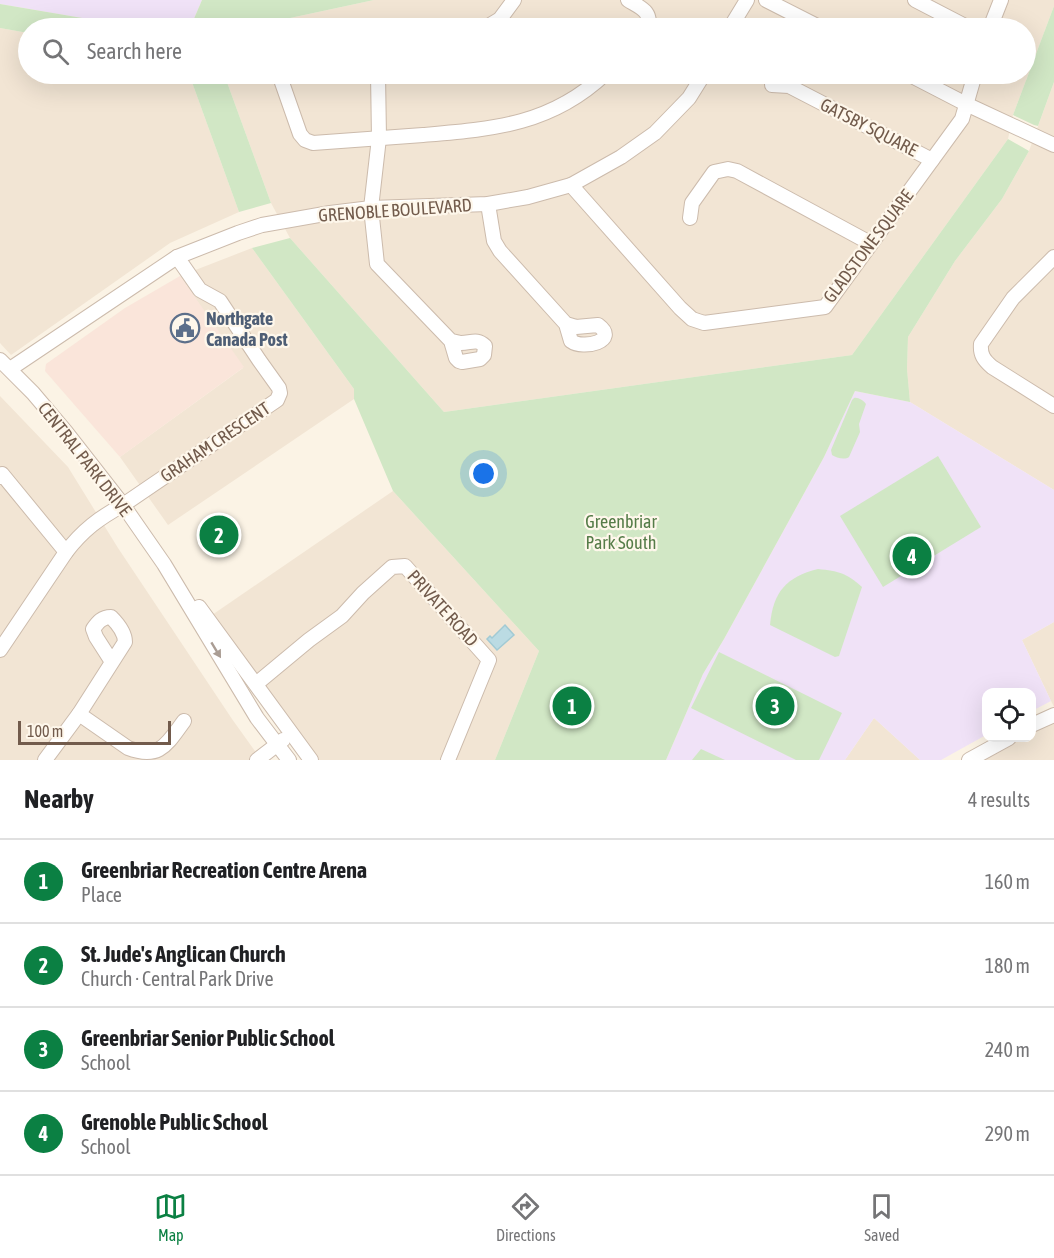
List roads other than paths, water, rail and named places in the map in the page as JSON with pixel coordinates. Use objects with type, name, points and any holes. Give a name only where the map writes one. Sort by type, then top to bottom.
[{"type":"street","points":[[501,18],[514,0]]},
{"type":"street","points":[[628,0],[642,8],[649,18]]},
{"type":"street","points":[[736,18],[747,0]]},
{"type":"street","points":[[766,0],[801,18]]},
{"type":"street","points":[[915,0],[950,18]]},
{"type":"street","points":[[994,18],[1001,0]]},
{"type":"street","points":[[282,84],[300,134],[305,140],[313,143],[456,132],[515,124],[554,110],[594,84]]},
{"type":"street","points":[[378,84],[380,138],[371,208],[377,264],[451,341]]},
{"type":"street","name":"GRENOBLE BOULEVARD","points":[[5,364],[177,257],[262,225],[371,208],[488,204],[528,197],[571,185],[621,157],[655,133],[689,98],[698,84]]},
{"type":"street","points":[[927,84],[1054,145]]},
{"type":"street","name":"GLADSTONE SQUARE","points":[[571,185],[692,319],[704,323],[825,307],[962,119],[972,84]]},
{"type":"street","name":"GATSBY SQUARE","points":[[772,85],[789,86],[932,160]]},
{"type":"street","points":[[690,218],[692,203],[714,172],[728,169],[737,171],[870,243]]},
{"type":"street","points":[[488,204],[494,241],[500,251],[566,324]]},
{"type":"street","name":"GRAHAM CRESCENT","points":[[123,505],[277,400],[280,393],[279,388],[220,301],[200,290],[177,257]]},
{"type":"street","points":[[1054,257],[1013,298],[981,344],[981,352],[992,367],[1054,406]]},
{"type":"street","name":"CENTRAL PARK DRIVE","points":[[5,364],[77,444],[123,505],[164,564],[257,718],[289,760]]},
{"type":"street","points":[[0,477],[2,474],[66,552]]},
{"type":"street","points":[[0,650],[77,538],[101,518],[123,505]]},
{"type":"street","name":"CENTRAL PARK DRIVE","points":[[164,564],[311,760]]},
{"type":"street","name":"PRIVATE ROAD","points":[[256,684],[342,616],[392,567],[405,566],[489,660],[448,760]]},
{"type":"street","points":[[45,760],[79,714],[112,662]]},
{"type":"street","points":[[79,714],[128,748],[149,752],[166,745],[184,721]]},
{"type":"street","points":[[1036,723],[1054,715]]},
{"type":"street","points":[[257,760],[291,734]]},
{"type":"street","points":[[969,760],[1002,742]]},
{"type":"water","points":[[505,625],[514,635],[497,650],[487,639],[490,636],[492,638]]},
{"type":"place","name":"Northgate Canada Post","points":[[185,328]]},
{"type":"place","name":"St. Jude's Anglican Church","points":[[219,535]]},
{"type":"place","name":"Grenoble Public School","points":[[912,556]]},
{"type":"place","name":"Greenbriar Recreation Centre Arena","points":[[572,706]]},
{"type":"place","name":"Greenbriar Senior Public School","points":[[775,706]]},
{"type":"park label","name":"Greenbriar Park South","points":[[621,531]]}]
